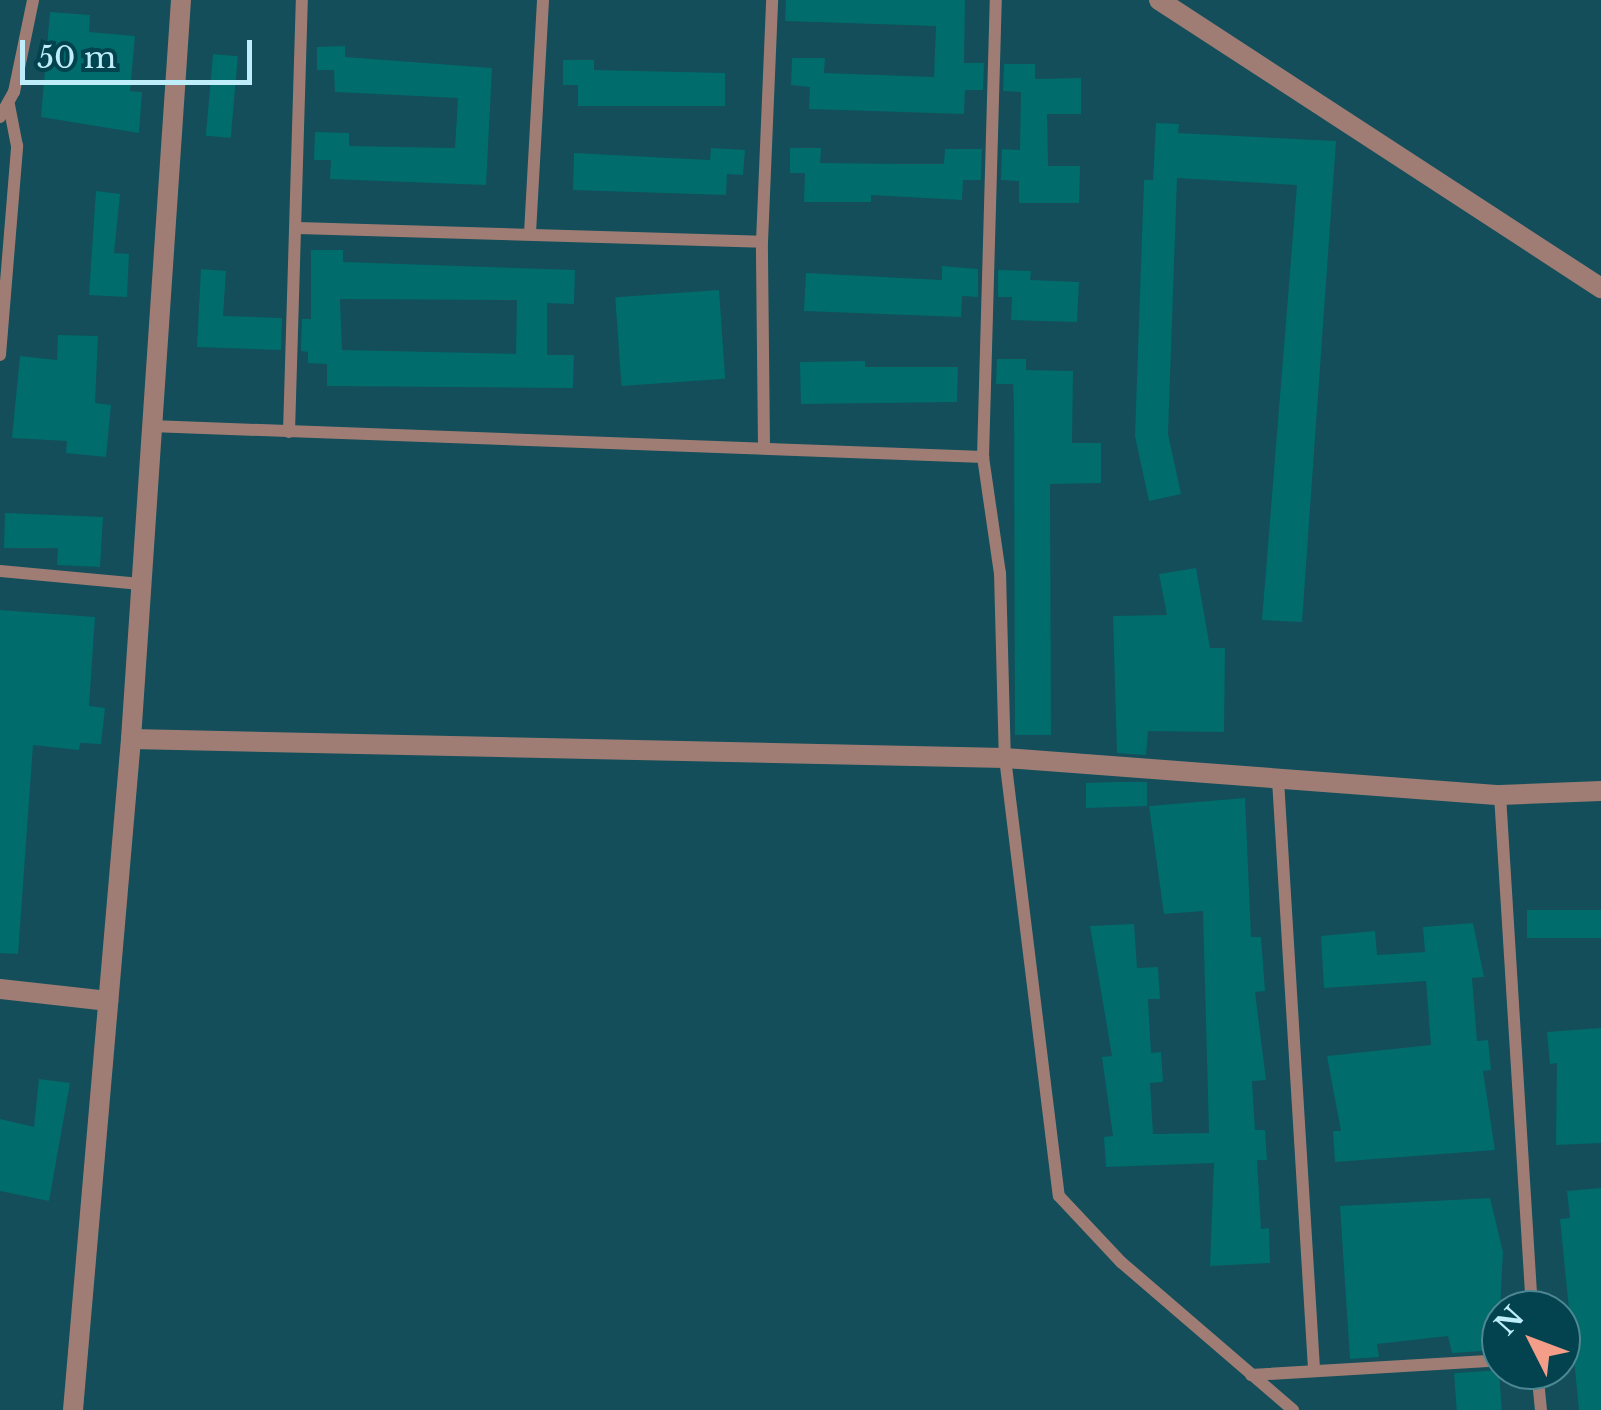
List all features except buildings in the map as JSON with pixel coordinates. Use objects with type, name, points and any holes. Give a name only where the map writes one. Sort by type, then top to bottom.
[{"type":"street","points":[[73,1410],[131,739],[181,0]]},
{"type":"street","points":[[1159,0],[1601,288]]},
{"type":"street","points":[[131,739],[1005,758],[1500,796],[1601,792]]},
{"type":"street","points":[[0,989],[108,1001]]},
{"type":"lane","points":[[0,355],[17,146],[5,111],[32,0]]},
{"type":"lane","points":[[289,432],[302,0]]},
{"type":"lane","points":[[530,233],[542,0]]},
{"type":"lane","points":[[764,446],[762,242],[772,0]]},
{"type":"lane","points":[[996,0],[982,456],[1000,573],[1005,758],[1059,1196],[1088,1232],[1292,1410]]},
{"type":"lane","points":[[298,228],[762,242]]},
{"type":"lane","points":[[151,426],[982,456]]},
{"type":"lane","points":[[0,570],[140,584]]},
{"type":"lane","points":[[1278,780],[1314,1369]]},
{"type":"lane","points":[[1500,796],[1531,1290]]},
{"type":"lane","points":[[1251,1375],[1314,1369],[1336,1374],[1481,1362]]}]
